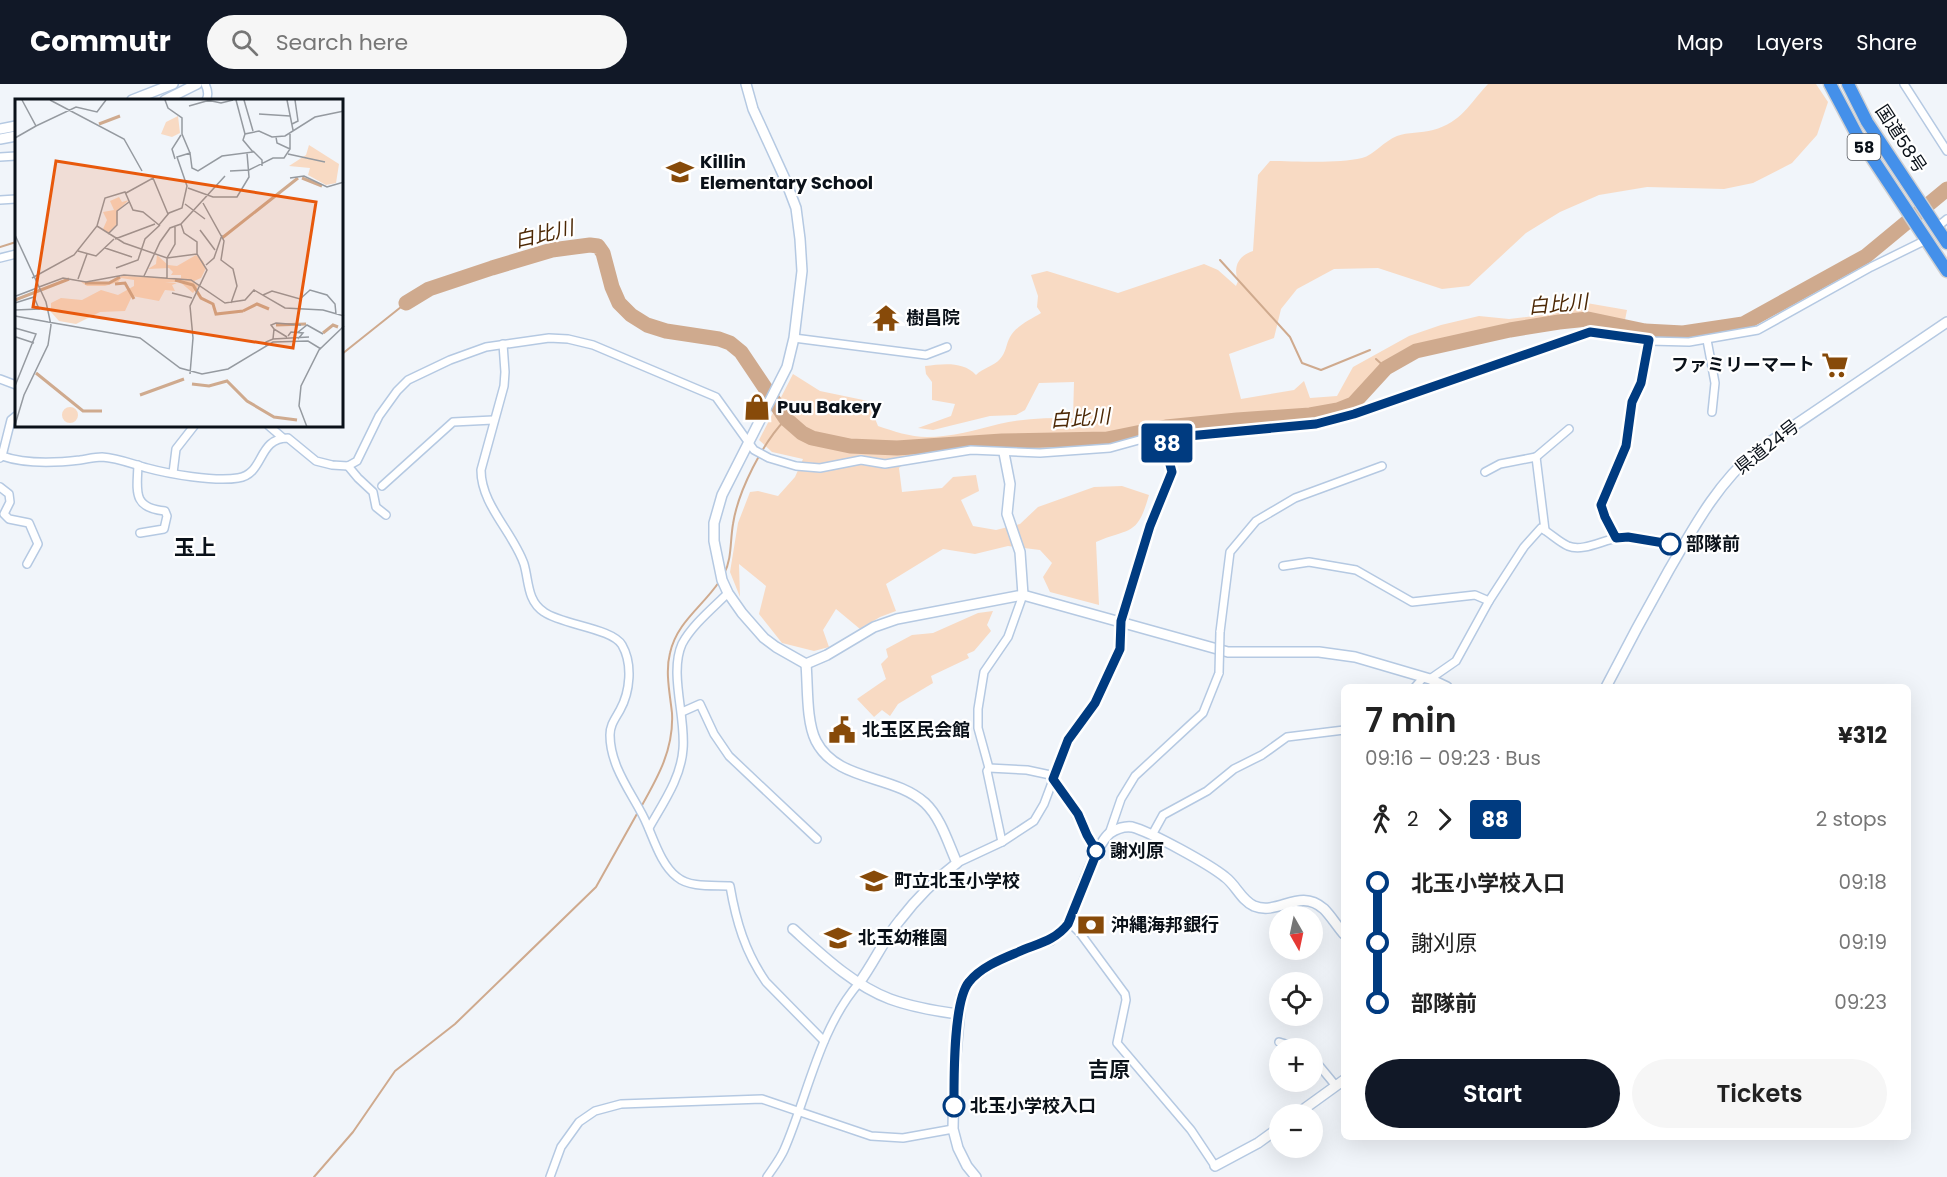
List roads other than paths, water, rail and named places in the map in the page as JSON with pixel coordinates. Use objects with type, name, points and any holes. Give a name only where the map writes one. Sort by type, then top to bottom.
[{"type":"highway","name":"国道58号","points":[[1848,84],[1867,122],[1947,243]]},
{"type":"highway","name":"国道58号","points":[[1830,87],[1857,135],[1947,271]]},
{"type":"street","points":[[135,99],[173,84]]},
{"type":"street","points":[[167,99],[197,84]]},
{"type":"street","points":[[205,84],[206,99]]},
{"type":"street","points":[[746,84],[753,109],[796,208],[802,271],[794,338],[787,367],[765,409],[752,446],[722,495],[717,511],[714,541],[719,571],[727,591],[764,638],[806,664]]},
{"type":"street","points":[[1904,84],[1947,151]]},
{"type":"street","points":[[0,129],[15,126]]},
{"type":"street","points":[[0,139],[15,136]]},
{"type":"street","points":[[0,157],[15,156]]},
{"type":"street","points":[[0,201],[15,199]]},
{"type":"street","points":[[1935,225],[1947,219]]},
{"type":"street","points":[[271,428],[283,438],[292,440],[316,461],[348,466],[357,461],[379,416],[397,390],[408,380],[465,354],[503,344],[549,338],[568,339],[593,345],[716,397],[752,446],[769,458],[796,466],[820,468],[861,460],[885,464],[971,450],[1040,453],[1110,448],[1139,440],[1316,424],[1354,414],[1590,332],[1649,340],[1689,342],[1758,330],[1923,236]]},
{"type":"street","points":[[0,258],[15,254]]},
{"type":"street","name":"県道24号","points":[[1608,684],[1682,548],[1719,490],[1743,462],[1785,430],[1947,322]]},
{"type":"street","points":[[794,338],[926,355],[947,347]]},
{"type":"street","points":[[1616,538],[1601,505],[1626,446],[1632,402],[1641,383],[1649,340]]},
{"type":"street","points":[[1707,340],[1716,383],[1712,412]]},
{"type":"street","points":[[503,344],[504,386],[481,470],[482,484],[524,563],[535,606],[552,618],[615,637],[623,647],[628,671],[628,693],[611,726],[609,736],[620,774],[670,870],[677,878],[695,884],[730,886],[735,917],[759,972],[824,1041]]},
{"type":"street","points":[[0,379],[15,385]]},
{"type":"street","points":[[15,417],[11,420],[1,457],[42,461],[101,457],[219,479],[240,478],[250,473],[259,462],[268,444],[283,438]]},
{"type":"street","points":[[382,486],[453,422],[493,420]]},
{"type":"street","points":[[173,472],[176,449],[192,428]]},
{"type":"street","points":[[1485,472],[1500,464],[1536,457],[1569,429]]},
{"type":"street","points":[[767,1177],[783,1152],[824,1041],[850,993],[870,968],[900,920],[940,876],[957,863],[1002,842],[1034,821],[1044,804],[1068,740],[1095,703],[1120,649],[1121,621],[1150,526],[1172,472],[1167,438]]},
{"type":"street","points":[[1002,842],[987,771],[989,768],[978,728],[978,709],[984,672],[1008,637],[1023,595],[1020,552],[1006,514],[1010,484],[1004,453]]},
{"type":"street","points":[[1536,457],[1545,530]]},
{"type":"street","points":[[138,465],[137,495],[143,504],[152,510],[165,511],[167,516],[164,529],[140,533]]},
{"type":"street","points":[[348,466],[374,492],[376,507],[386,515]]},
{"type":"street","points":[[976,1177],[967,1166],[958,1148],[953,1129],[958,1014],[961,997],[969,982],[998,961],[1051,940],[1064,930],[1097,852],[1109,834],[1121,799],[1135,776],[1203,713],[1220,673],[1220,632],[1230,552],[1256,521],[1295,498],[1382,466]]},
{"type":"street","points":[[0,487],[9,494],[10,502],[4,514],[9,519],[29,523],[35,534],[38,544],[27,564]]},
{"type":"street","points":[[1419,684],[1456,661],[1489,601],[1524,547],[1541,528],[1569,546],[1580,548],[1628,537],[1661,541],[1682,548]]},
{"type":"street","points":[[1283,566],[1310,562],[1356,570],[1413,602],[1475,595],[1489,601]]},
{"type":"street","points":[[649,828],[671,789],[682,762],[684,733],[678,670],[680,651],[683,644],[727,591]]},
{"type":"street","points":[[806,664],[827,655],[874,627],[897,619],[1023,595],[1228,652],[1319,652],[1354,657],[1440,684]]},
{"type":"street","points":[[806,664],[813,732],[824,753],[841,767],[893,784],[925,803],[943,830],[957,863]]},
{"type":"street","points":[[682,712],[700,704],[714,734],[729,756],[817,839]]},
{"type":"street","points":[[1152,835],[1163,815],[1207,791],[1234,769],[1287,737],[1341,730]]},
{"type":"street","points":[[989,768],[1027,770],[1054,777],[1078,814],[1097,852]]},
{"type":"street","points":[[1109,834],[1122,827],[1131,827],[1152,835],[1227,878],[1246,901],[1264,909],[1304,900],[1314,902],[1325,910],[1341,930]]},
{"type":"street","points":[[1069,921],[1125,994],[1126,1000],[1117,1043],[1191,1130],[1215,1166],[1269,1135]]},
{"type":"street","points":[[793,929],[839,969],[874,992],[909,1005],[958,1014]]},
{"type":"street","points":[[1323,1070],[1336,1086]]},
{"type":"street","points":[[1311,1104],[1341,1082]]},
{"type":"street","points":[[550,1177],[561,1147],[579,1122],[595,1111],[608,1107],[652,1102],[762,1099],[871,1136],[903,1138],[953,1129]]},
{"type":"waterway","name":"白比川","points":[[406,303],[429,289],[552,250],[598,246],[603,253],[619,303],[631,315],[647,325],[666,331],[719,339],[730,343],[741,352],[786,419],[802,433],[812,438],[850,446],[897,448],[1002,441],[1107,439],[1166,427],[1310,415],[1338,410],[1353,404],[1386,368],[1416,351],[1510,330],[1588,319],[1645,331],[1683,333],[1743,324],[1866,256],[1947,189]]},
{"type":"waterway","name":"白比川","points":[[0,247],[15,242]]},
{"type":"waterway","points":[[1220,260],[1290,337],[1302,363],[1321,370],[1370,350]]},
{"type":"waterway","name":"白比川","points":[[344,352],[406,303]]},
{"type":"waterway","points":[[1376,359],[1386,368]]},
{"type":"waterway","points":[[724,574],[730,556],[732,530],[740,497],[760,454],[786,419]]},
{"type":"waterway","points":[[641,807],[659,774],[668,751],[672,726],[668,668],[673,642],[684,624],[719,582]]},
{"type":"waterway","points":[[314,1177],[353,1132],[395,1071],[455,1024],[596,887],[638,812]]},
{"type":"place","name":"Killin Elementary School","points":[[680,172]]},
{"type":"place","name":"樹昌院","points":[[886,318]]},
{"type":"place","name":"ファミリーマート","points":[[1835,365]]},
{"type":"place","name":"Puu Bakery","points":[[757,407]]},
{"type":"place","name":"部隊前","points":[[1670,544]]},
{"type":"place","name":"北玉区民会館","points":[[842,730]]},
{"type":"place","name":"謝刈原","points":[[1096,851]]},
{"type":"place","name":"町立北玉小学校","points":[[874,881]]},
{"type":"place","name":"沖縄海邦銀行","points":[[1091,925]]},
{"type":"place","name":"北玉幼稚園","points":[[838,938]]},
{"type":"place","name":"北玉小学校入口","points":[[954,1106]]},
{"type":"district","name":"玉上","points":[[195,548]]},
{"type":"district","name":"吉原","points":[[1109,1070]]}]
